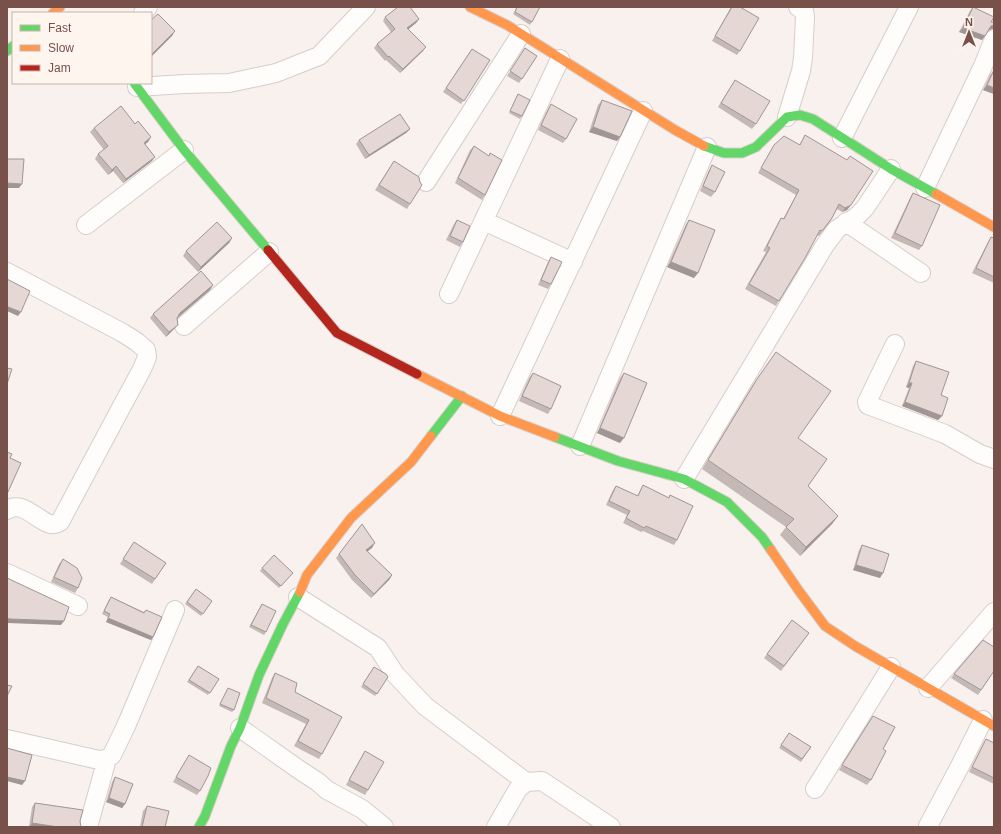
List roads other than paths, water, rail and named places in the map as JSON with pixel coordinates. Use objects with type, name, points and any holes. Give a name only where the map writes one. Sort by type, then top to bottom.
[{"type":"street","points":[[135,85],[229,83],[276,73],[319,56],[366,7]]},
{"type":"street","points":[[470,7],[507,25],[675,130],[707,148],[724,153],[742,153],[756,148],[787,117],[801,71],[803,58],[805,17],[804,11],[798,7]]},
{"type":"street","points":[[842,138],[909,7]]},
{"type":"street","points":[[426,182],[521,34]]},
{"type":"street","points":[[925,188],[989,69],[994,39]]},
{"type":"street","points":[[449,294],[560,59]]},
{"type":"street","points":[[135,85],[184,150],[337,333],[500,416],[618,461],[684,479],[727,502],[762,538],[825,626],[890,667],[989,723],[960,766],[928,826]]},
{"type":"street","points":[[500,416],[644,111]]},
{"type":"street","points":[[787,117],[800,115],[813,119],[891,169],[994,227]]},
{"type":"street","points":[[580,446],[707,148]]},
{"type":"street","points":[[86,224],[184,150]]},
{"type":"street","points":[[684,479],[825,245],[837,229],[865,208],[891,169]]},
{"type":"street","points":[[484,221],[573,262]]},
{"type":"street","points":[[846,222],[921,273]]},
{"type":"street","points":[[184,326],[269,252]]},
{"type":"street","points":[[7,272],[137,342],[146,350],[147,357],[60,522],[48,524],[22,508],[17,507],[7,510]]},
{"type":"street","points":[[896,344],[867,402],[868,405],[945,434],[980,454],[994,459]]},
{"type":"street","points":[[199,827],[205,816],[231,746],[240,728],[259,675],[283,624],[298,597],[307,574],[351,518],[411,462],[462,396]]},
{"type":"street","points":[[7,573],[78,606]]},
{"type":"street","points":[[298,597],[378,648],[395,674],[425,706],[526,782]]},
{"type":"street","points":[[7,739],[99,760],[107,759],[112,755],[126,726],[175,610]]},
{"type":"street","points":[[928,688],[994,612]]},
{"type":"street","points":[[815,789],[890,667]]},
{"type":"street","points":[[240,728],[318,782],[327,790],[362,809],[384,827]]},
{"type":"street","points":[[88,827],[107,759]]},
{"type":"street","points":[[496,827],[518,789],[526,782],[542,781],[611,827]]}]
